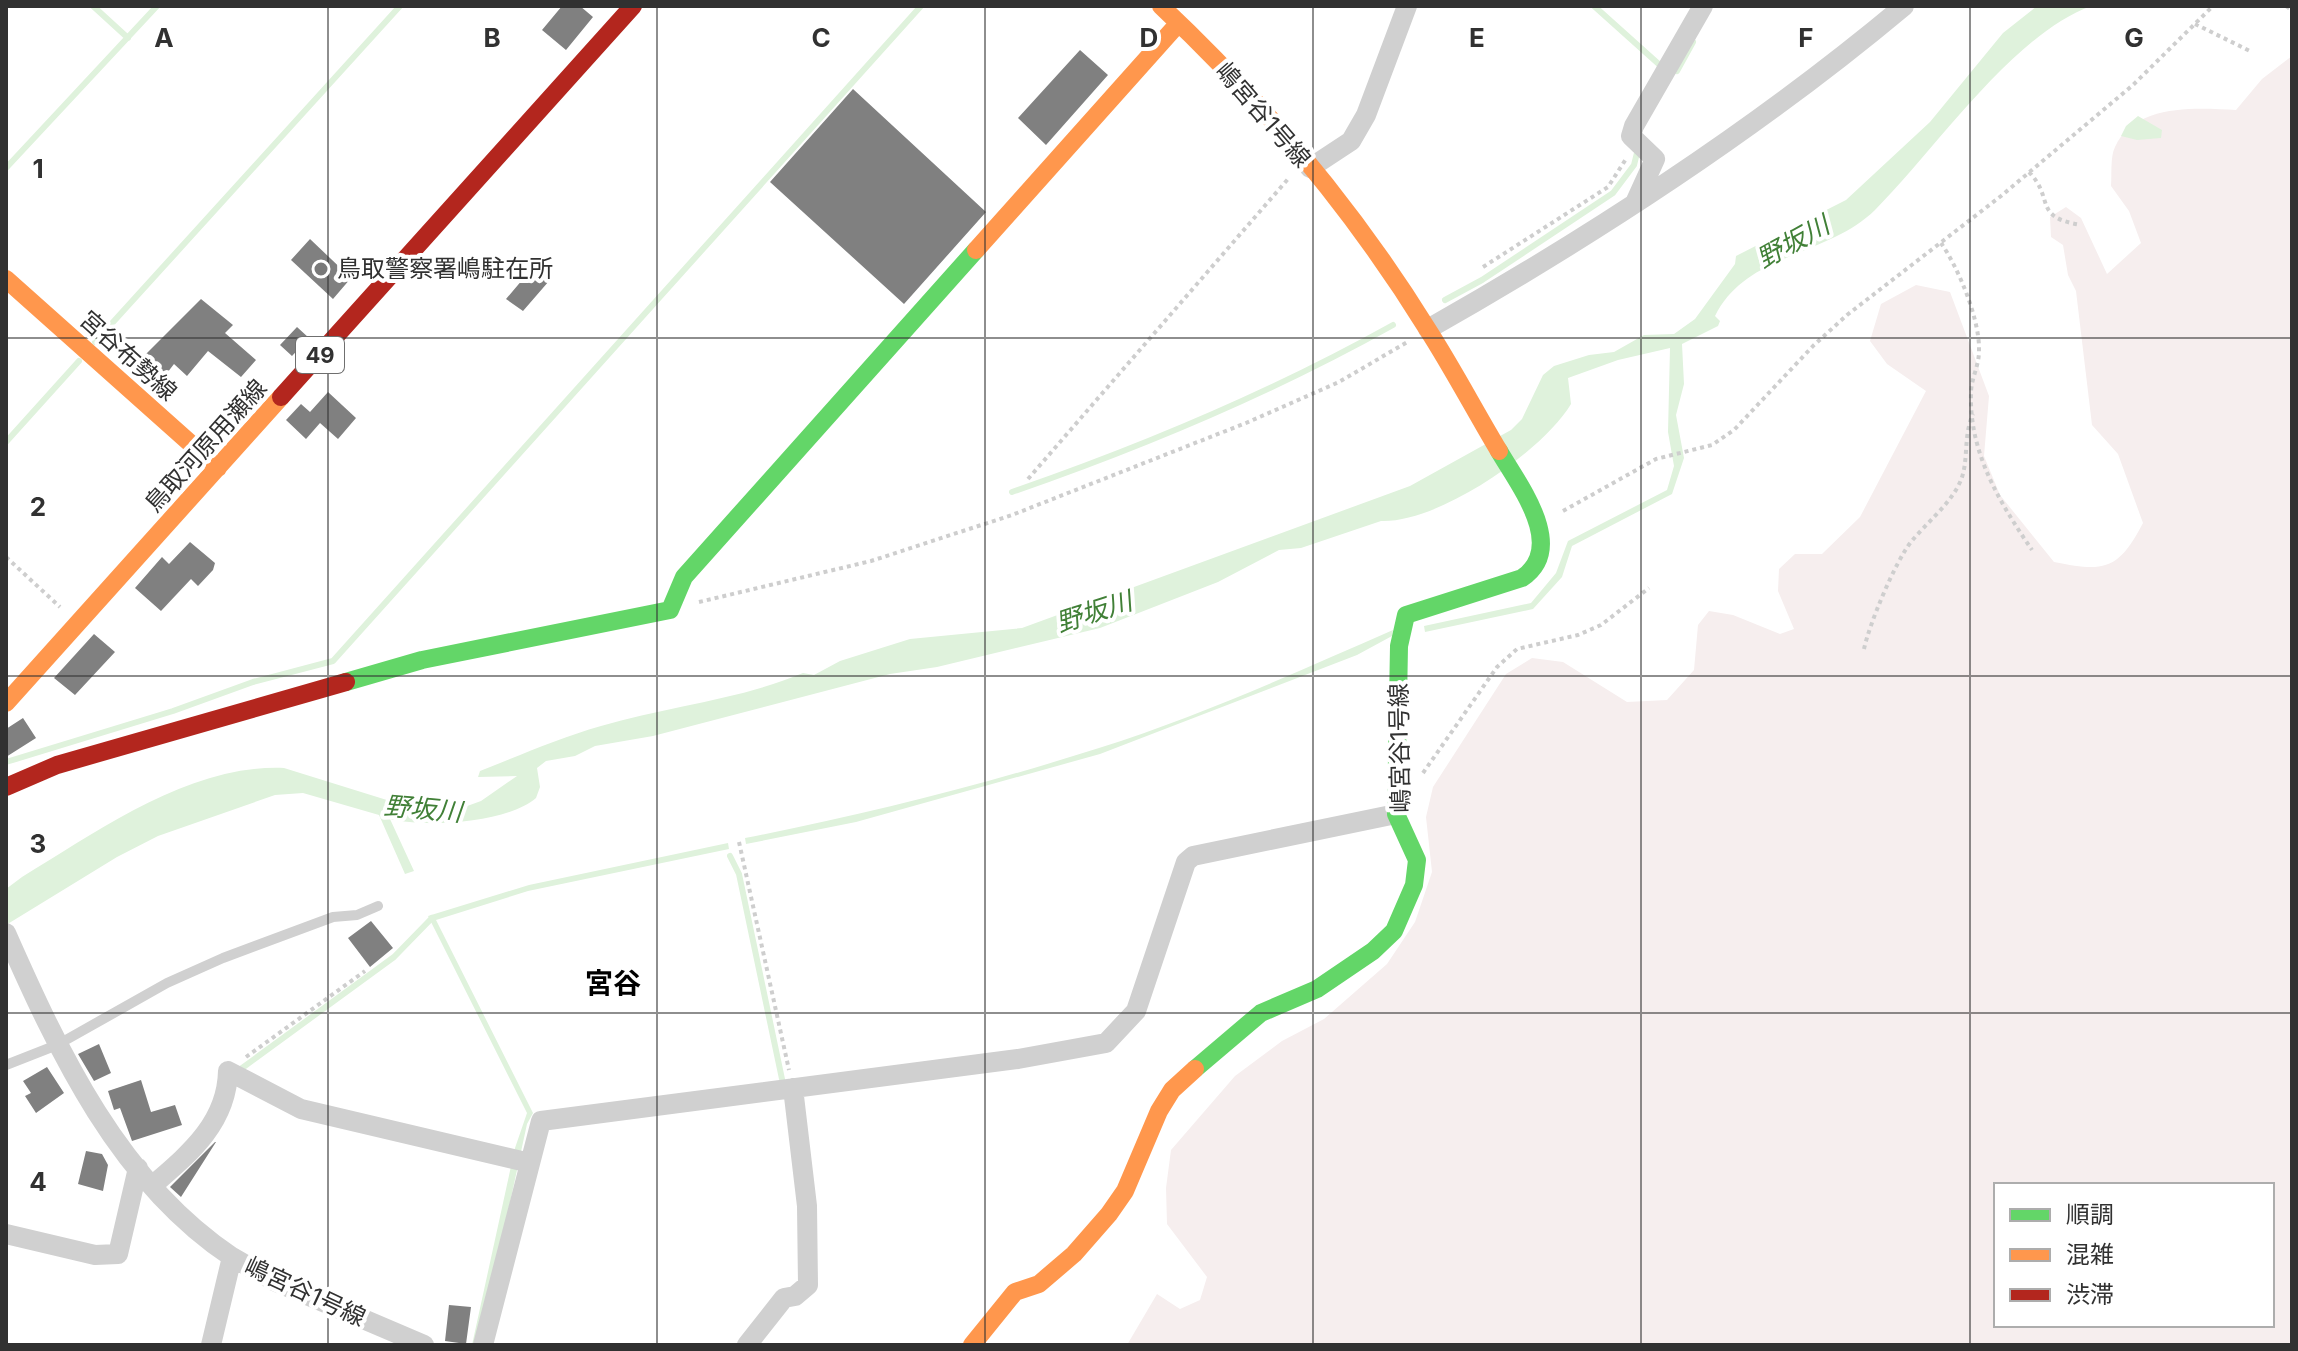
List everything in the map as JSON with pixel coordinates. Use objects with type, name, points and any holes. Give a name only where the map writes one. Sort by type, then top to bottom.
[{"type":"street","name":"鳥取河原用瀬線","points":[[6,703],[633,6]]},
{"type":"street","name":"嶋宮谷1号線","points":[[972,1345],[1015,1292],[1039,1284],[1092,1235],[1125,1191],[1172,1090],[1240,1028],[1261,1013],[1317,989],[1373,951],[1394,931],[1414,885],[1417,860],[1396,814],[1399,646],[1406,615],[1460,595],[1507,586],[1529,574],[1539,552],[1541,524],[1428,329],[1360,231],[1230,71],[1177,25],[1161,6]]},
{"type":"street","points":[[1307,165],[1351,141],[1366,115],[1407,6]]},
{"type":"street","points":[[1635,203],[1655,159],[1631,136],[1703,6]]},
{"type":"street","points":[[1428,329],[1698,162],[1904,6]]},
{"type":"street","points":[[6,787],[57,765],[422,660],[670,610],[684,577],[1177,25]]},
{"type":"street","name":"宮谷布勢線","points":[[6,279],[218,468]]},
{"type":"street","points":[[483,1345],[541,1121],[1078,1051],[1106,1043],[1136,1011],[1186,862],[1193,856],[1396,814]]},
{"type":"street","name":"嶋宮谷1号線","points":[[6,933],[40,1012],[101,1121],[138,1168],[203,1238],[274,1281],[424,1345]]},
{"type":"street","points":[[153,1185],[204,1138],[228,1088],[228,1071],[301,1109],[530,1163]]},
{"type":"street","points":[[747,1345],[784,1298],[795,1296],[808,1285],[807,1206],[793,1088]]},
{"type":"street","points":[[6,1234],[95,1255],[118,1254],[138,1168]]},
{"type":"street","points":[[211,1345],[232,1257]]},
{"type":"lane","points":[[6,1065],[57,1045],[167,983],[223,958],[333,917],[357,915],[378,906]]},
{"type":"path","points":[[1541,524],[1636,468],[1656,459],[1712,445],[1734,430],[1813,346],[2133,85],[2213,6]]},
{"type":"path","points":[[2286,6],[2292,10]]},
{"type":"path","points":[[2195,24],[2252,52]]},
{"type":"path","points":[[1483,267],[1608,187],[1626,160],[1631,136]]},
{"type":"path","points":[[1028,479],[1307,165]]},
{"type":"path","points":[[2028,172],[2039,182],[2042,197],[2054,216],[2061,223],[2081,225]]},
{"type":"path","points":[[1941,243],[1958,268],[1980,350],[1971,393],[1973,414],[1991,487],[2032,550]]},
{"type":"path","points":[[670,610],[871,561],[1012,515],[1246,423],[1339,382],[1428,329]]},
{"type":"path","points":[[1864,649],[1868,632],[1908,545],[1946,504],[1961,479],[1965,431],[1973,414]]},
{"type":"path","points":[[6,557],[78,625]]},
{"type":"path","points":[[1396,786],[1420,777],[1497,667],[1517,649],[1578,635],[1601,625],[1649,588]]},
{"type":"path","points":[[739,842],[793,1088]]},
{"type":"path","points":[[228,1071],[365,971]]},
{"type":"shaded area","points":[[2292,56],[2292,1345],[1127,1345],[1157,1294],[1180,1309],[1200,1300],[1207,1277],[1167,1224],[1166,1188],[1171,1150],[1235,1076],[1282,1041],[1324,1019],[1387,964],[1415,922],[1432,872],[1426,817],[1433,787],[1506,674],[1532,658],[1563,662],[1627,702],[1667,700],[1694,670],[1698,625],[1709,611],[1733,615],[1780,634],[1794,629],[1778,591],[1779,569],[1795,554],[1822,554],[1860,517],[1926,391],[1887,364],[1870,341],[1881,304],[1916,285],[1950,292],[1989,396],[1984,456],[2000,495],[2054,562],[2098,567],[2117,559],[2126,551],[2143,523],[2118,454],[2092,425],[2076,291],[2068,275],[2063,245],[2051,237],[2050,217],[2066,207],[2081,218],[2107,274],[2141,243],[2129,211],[2111,186],[2113,151],[2124,133],[2137,122],[2168,111],[2236,110],[2262,79]]},
{"type":"water","name":"野坂川","points":[[2037,6],[2091,6],[2061,21],[2004,67],[1875,210],[1834,237],[1747,279],[1729,295],[1715,316],[1720,321],[1718,326],[1682,344],[1684,384],[1676,415],[1684,458],[1672,494],[1572,546],[1562,577],[1533,609],[1425,632],[1424,626],[1531,603],[1556,573],[1568,541],[1667,490],[1674,466],[1668,432],[1670,348],[1618,360],[1568,378],[1571,404],[1537,443],[1487,481],[1431,510],[1405,519],[1381,521],[1301,548],[1279,550],[1218,582],[1100,628],[937,667],[890,674],[653,736],[595,746],[575,756],[546,761],[537,768],[540,787],[536,798],[506,813],[445,823],[390,819],[414,871],[405,874],[379,815],[303,793],[275,795],[158,836],[117,857],[6,925],[6,889],[22,877],[147,803],[214,777],[249,770],[284,768],[390,801],[419,807],[448,805],[459,809],[481,801],[517,776],[478,777],[480,771],[570,736],[626,719],[754,690],[803,673],[814,675],[840,661],[910,639],[1022,628],[1410,486],[1511,430],[1522,419],[1543,375],[1554,366],[1589,355],[1614,352],[1644,335],[1674,334],[1695,319],[1735,264],[1736,256],[1846,200],[1930,122],[2003,33]]},
{"type":"water","points":[[2138,116],[2162,130],[2161,138],[2137,140],[2121,136],[2126,126]]},
{"type":"water","points":[[1393,630],[1392,636],[1357,655],[1100,754],[856,822],[746,844],[745,838],[923,798],[1099,748],[1211,708]]},
{"type":"water","points":[[728,843],[729,849],[528,891],[436,920],[533,1113],[527,1124],[479,1345],[472,1345],[515,1148],[527,1113],[428,916],[529,885]]},
{"type":"building","points":[[562,6],[580,6],[593,17],[566,50],[542,30]]},
{"type":"building","points":[[1080,50],[1108,75],[1046,145],[1018,118]]},
{"type":"building","points":[[853,89],[986,212],[904,304],[770,182]]},
{"type":"building","name":"鳥取警察署嶋駐在所","points":[[310,239],[351,278],[333,299],[291,260]]},
{"type":"building","points":[[534,266],[549,281],[523,311],[506,299]]},
{"type":"building","points":[[201,299],[233,325],[225,333],[256,360],[241,377],[208,351],[187,376],[174,364],[164,377],[142,358]]},
{"type":"building","points":[[297,327],[309,338],[292,356],[280,345]]},
{"type":"building","points":[[328,392],[356,418],[338,439],[320,423],[306,439],[286,420],[301,404],[310,412]]},
{"type":"building","points":[[190,542],[215,563],[213,570],[198,586],[191,579],[161,611],[135,588],[162,557],[169,564]]},
{"type":"building","points":[[94,634],[115,652],[75,695],[54,678]]},
{"type":"building","points":[[23,718],[36,738],[6,757],[6,729]]},
{"type":"building","points":[[371,921],[393,948],[370,967],[348,938]]},
{"type":"building","points":[[99,1044],[111,1073],[94,1081],[78,1054]]},
{"type":"building","points":[[47,1067],[64,1093],[36,1113],[25,1096],[31,1093],[23,1081]]},
{"type":"building","points":[[141,1080],[151,1112],[175,1105],[182,1125],[132,1141],[120,1108],[114,1110],[108,1091]]},
{"type":"building","points":[[216,1142],[181,1197],[170,1187]]},
{"type":"building","points":[[86,1151],[102,1154],[108,1165],[103,1191],[78,1184]]},
{"type":"building","points":[[449,1305],[471,1307],[466,1344],[445,1341]]},
{"type":"waterway","points":[[93,6],[128,38]]},
{"type":"waterway","points":[[6,168],[157,6]]},
{"type":"waterway","points":[[95,342],[400,6]]},
{"type":"waterway","points":[[6,762],[173,711],[253,682],[333,661],[921,6]]},
{"type":"waterway","points":[[1594,6],[1662,67]]},
{"type":"waterway","points":[[1677,71],[1693,42]]},
{"type":"waterway","points":[[1445,300],[1482,280],[1613,193],[1634,165],[1637,153]]},
{"type":"waterway","points":[[1012,492],[1207,417],[1393,325]]},
{"type":"waterway","points":[[6,442],[79,361]]},
{"type":"waterway","points":[[730,856],[739,874],[782,1079]]},
{"type":"waterway","points":[[238,1071],[394,957],[432,918]]},
{"type":"traffic: fast","points":[[346,682],[422,660],[670,610],[684,577],[976,250]]},
{"type":"traffic: fast","points":[[1195,1069],[1261,1013],[1317,989],[1373,951],[1394,931],[1414,885],[1417,860],[1396,814],[1399,646],[1406,615],[1522,578],[1535,565],[1540,550],[1540,533],[1535,515],[1499,451]]},
{"type":"traffic: slow","points":[[1161,6],[1271,119],[1370,243],[1428,330],[1499,451]]},
{"type":"traffic: slow","points":[[976,250],[1177,25]]},
{"type":"traffic: slow","points":[[6,279],[218,468]]},
{"type":"traffic: slow","points":[[6,703],[281,397]]},
{"type":"traffic: slow","points":[[972,1345],[1015,1292],[1039,1284],[1074,1254],[1109,1214],[1125,1191],[1159,1111],[1172,1090],[1195,1069]]},
{"type":"traffic: jam","points":[[281,397],[633,6]]},
{"type":"traffic: jam","points":[[6,787],[57,765],[346,682]]},
{"type":"place","name":"鳥取警察署嶋駐在所","points":[[321,269]]},
{"type":"district","name":"宮谷","points":[[613,983]]}]
